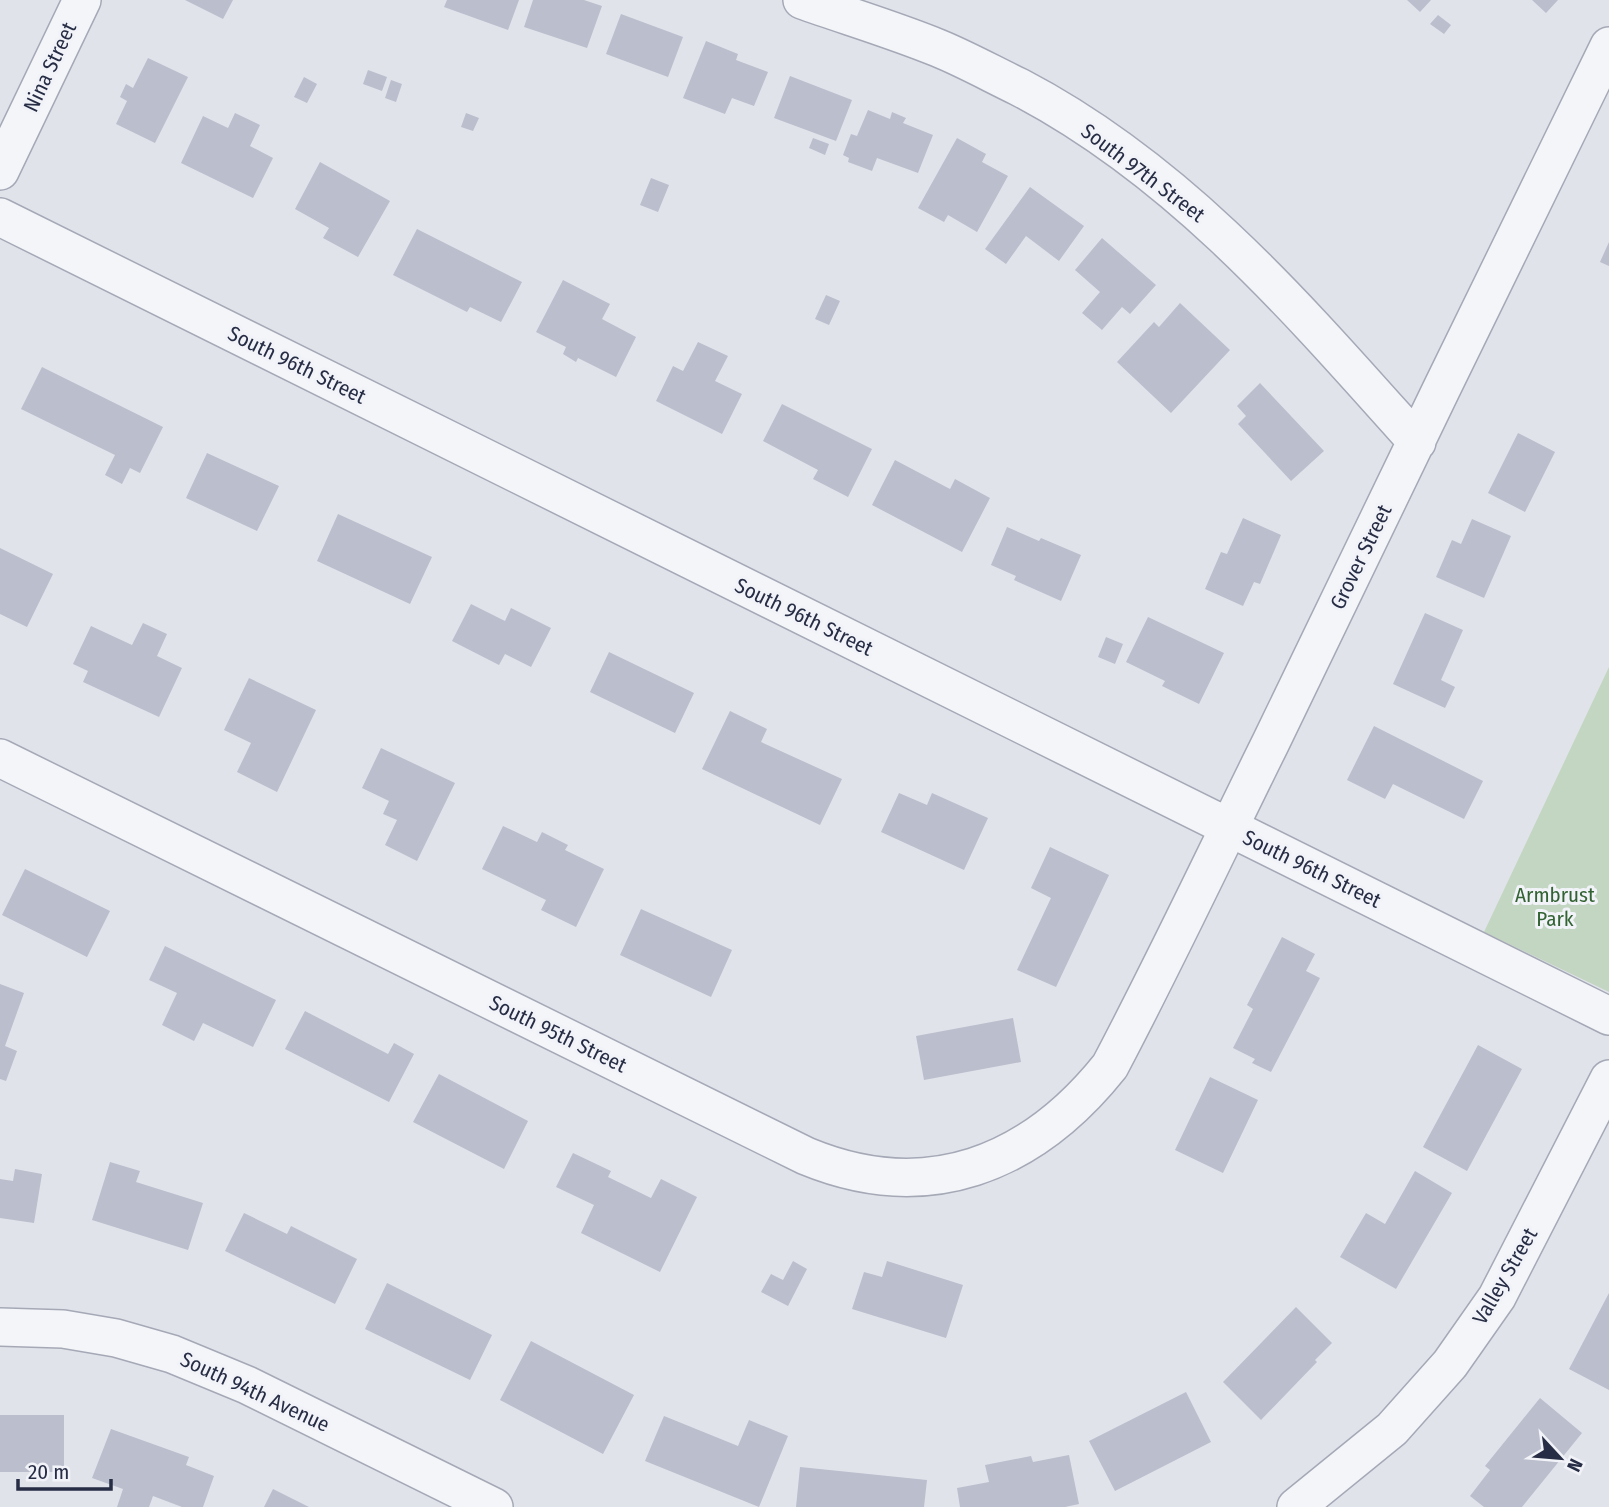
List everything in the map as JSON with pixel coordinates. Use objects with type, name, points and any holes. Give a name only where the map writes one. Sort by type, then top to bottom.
[{"type":"street","name":"Nina Street","points":[[0,172],[82,0]]},
{"type":"street","name":"South 97th Street","points":[[802,0],[938,48],[1021,88],[1092,131],[1163,182],[1224,236],[1300,312],[1417,442]]},
{"type":"street","name":"Grover Street","points":[[1110,1066],[1229,828],[1417,442],[1490,285],[1609,46]]},
{"type":"street","name":"South 96th Street","points":[[0,218],[1609,1016]]},
{"type":"street","name":"South 95th Street","points":[[0,758],[827,1165],[859,1174],[908,1178],[956,1172],[982,1165],[1021,1147],[1044,1132],[1084,1098],[1110,1066]]},
{"type":"street","name":"Valley Street","points":[[1296,1507],[1392,1429],[1450,1364],[1497,1297],[1609,1079]]},
{"type":"street","name":"South 94th Avenue","points":[[0,1327],[63,1329],[116,1338],[172,1354],[247,1385],[494,1507]]},
{"type":"green space","name":"Armbrust Park","points":[[1609,667],[1609,992],[1484,932]]},
{"type":"building","points":[[185,0],[233,0],[223,19]]},
{"type":"building","points":[[447,0],[519,0],[508,30],[444,7]]},
{"type":"building","points":[[533,0],[584,0],[602,6],[587,48],[524,27]]},
{"type":"building","points":[[1407,0],[1431,0],[1420,12]]},
{"type":"building","points":[[1532,0],[1558,0],[1546,13]]},
{"type":"building","points":[[621,14],[683,37],[668,77],[606,54]]},
{"type":"building","points":[[1438,15],[1451,25],[1444,34],[1430,24]]},
{"type":"building","points":[[706,41],[738,54],[736,60],[768,72],[754,106],[732,98],[725,114],[683,98]]},
{"type":"building","points":[[148,58],[188,77],[155,143],[116,124],[127,101],[120,97],[126,84],[133,88]]},
{"type":"building","points":[[368,70],[387,77],[382,91],[363,84]]},
{"type":"building","points":[[790,76],[852,100],[836,141],[774,118]]},
{"type":"building","points":[[304,77],[317,84],[307,103],[294,97]]},
{"type":"building","points":[[391,80],[402,84],[396,102],[385,98]]},
{"type":"building","points":[[868,110],[890,119],[892,112],[906,118],[903,123],[933,135],[918,173],[877,158],[872,171],[848,162],[849,158],[843,155],[851,134],[857,136]]},
{"type":"building","points":[[235,113],[260,125],[250,146],[273,158],[253,198],[181,163],[203,116],[228,128]]},
{"type":"building","points":[[466,113],[479,118],[473,131],[461,127]]},
{"type":"building","points":[[813,138],[829,144],[825,155],[809,148]]},
{"type":"building","points":[[957,138],[986,154],[982,162],[1008,176],[977,232],[948,215],[944,222],[918,208]]},
{"type":"building","points":[[320,162],[390,201],[358,257],[323,238],[329,228],[295,209]]},
{"type":"building","points":[[651,178],[669,185],[658,212],[640,205]]},
{"type":"building","points":[[1030,187],[1084,226],[1059,261],[1026,236],[1006,264],[985,249]]},
{"type":"building","points":[[417,229],[522,282],[501,322],[470,307],[467,312],[393,275]]},
{"type":"building","points":[[1102,238],[1156,285],[1130,314],[1122,307],[1102,330],[1082,313],[1100,292],[1075,270]]},
{"type":"building","points":[[1609,242],[1609,266],[1600,262]]},
{"type":"building","points":[[563,280],[610,304],[602,319],[636,337],[616,377],[578,358],[576,362],[563,354],[566,347],[536,332]]},
{"type":"building","points":[[826,295],[840,301],[829,325],[815,319]]},
{"type":"building","points":[[1180,303],[1230,350],[1171,413],[1117,362],[1154,322],[1159,327]]},
{"type":"building","points":[[698,342],[728,356],[715,381],[742,394],[722,434],[656,401],[673,366],[683,371]]},
{"type":"building","points":[[42,367],[163,427],[140,473],[130,468],[122,484],[105,475],[115,455],[21,409]]},
{"type":"building","points":[[1260,383],[1324,451],[1291,481],[1238,424],[1246,416],[1237,406]]},
{"type":"building","points":[[782,404],[872,449],[848,497],[813,479],[818,470],[763,441]]},
{"type":"building","points":[[1518,433],[1555,452],[1525,512],[1488,493]]},
{"type":"building","points":[[207,453],[279,486],[257,531],[186,498]]},
{"type":"building","points":[[895,460],[950,489],[955,479],[990,498],[962,552],[872,505]]},
{"type":"building","points":[[338,514],[432,557],[410,604],[317,561]]},
{"type":"building","points":[[1243,518],[1281,535],[1260,584],[1254,582],[1243,606],[1205,589],[1221,552],[1227,554]]},
{"type":"building","points":[[1472,519],[1511,536],[1484,598],[1436,577],[1452,540],[1461,544]]},
{"type":"building","points":[[1007,527],[1081,555],[1061,601],[1014,580],[1016,576],[991,565]]},
{"type":"building","points":[[0,548],[53,574],[27,627],[0,614]]},
{"type":"building","points":[[471,604],[505,621],[511,608],[551,628],[531,667],[505,654],[499,665],[452,641]]},
{"type":"building","points":[[1425,613],[1463,630],[1441,680],[1455,687],[1445,708],[1393,684]]},
{"type":"building","points":[[1148,617],[1224,653],[1199,704],[1162,686],[1165,681],[1126,662]]},
{"type":"building","points":[[143,623],[167,634],[157,656],[182,668],[159,717],[83,682],[88,671],[73,664],[91,626],[132,645]]},
{"type":"building","points":[[1106,637],[1123,644],[1115,664],[1098,657]]},
{"type":"building","points":[[609,652],[694,693],[675,733],[590,692]]},
{"type":"building","points":[[249,678],[316,710],[277,792],[237,772],[251,743],[224,730]]},
{"type":"building","points":[[730,711],[767,729],[761,742],[842,779],[820,825],[702,769]]},
{"type":"building","points":[[1374,726],[1483,781],[1464,819],[1393,784],[1385,799],[1347,780]]},
{"type":"building","points":[[381,748],[455,783],[417,861],[385,845],[397,820],[383,814],[389,801],[362,788]]},
{"type":"building","points":[[899,793],[927,805],[932,793],[988,818],[964,870],[881,832]]},
{"type":"building","points":[[503,826],[537,842],[542,832],[568,845],[565,850],[604,869],[576,927],[541,910],[546,900],[482,869]]},
{"type":"building","points":[[1050,847],[1109,875],[1056,987],[1017,970],[1051,898],[1031,888]]},
{"type":"building","points":[[25,869],[110,911],[87,957],[2,915]]},
{"type":"building","points":[[641,909],[732,950],[711,997],[620,955]]},
{"type":"building","points":[[1282,937],[1315,954],[1306,971],[1320,978],[1271,1072],[1252,1063],[1255,1059],[1233,1048],[1253,1009],[1247,1005]]},
{"type":"building","points":[[165,946],[276,1000],[253,1047],[203,1023],[194,1041],[162,1025],[177,993],[149,980]]},
{"type":"building","points":[[0,984],[24,993],[5,1046],[17,1051],[6,1081],[0,1079]]},
{"type":"building","points":[[305,1011],[388,1054],[394,1043],[414,1054],[389,1102],[285,1049]]},
{"type":"building","points":[[1013,1018],[1021,1062],[924,1080],[916,1036]]},
{"type":"building","points":[[1478,1045],[1522,1069],[1467,1171],[1423,1147]]},
{"type":"building","points":[[439,1074],[528,1121],[504,1169],[413,1122]]},
{"type":"building","points":[[1210,1077],[1258,1100],[1223,1173],[1175,1150]]},
{"type":"building","points":[[573,1153],[611,1171],[608,1177],[651,1198],[661,1179],[697,1197],[660,1272],[581,1233],[594,1205],[556,1187]]},
{"type":"building","points":[[110,1162],[140,1171],[136,1182],[203,1203],[188,1250],[92,1220]]},
{"type":"building","points":[[15,1169],[42,1174],[34,1223],[0,1218],[0,1179],[13,1181]]},
{"type":"building","points":[[1415,1171],[1452,1193],[1396,1289],[1340,1257],[1366,1213],[1385,1224]]},
{"type":"building","points":[[244,1213],[287,1234],[291,1226],[357,1259],[335,1304],[225,1251]]},
{"type":"building","points":[[793,1261],[807,1269],[788,1306],[761,1292],[771,1274],[783,1280]]},
{"type":"building","points":[[887,1261],[963,1285],[946,1338],[852,1309],[864,1272],[882,1277]]},
{"type":"building","points":[[387,1283],[492,1335],[470,1380],[365,1329]]},
{"type":"building","points":[[1609,1293],[1609,1390],[1569,1369]]},
{"type":"building","points":[[1296,1307],[1332,1343],[1261,1420],[1223,1382]]},
{"type":"building","points":[[531,1341],[634,1395],[603,1454],[500,1400]]},
{"type":"building","points":[[1186,1392],[1211,1442],[1115,1491],[1089,1441]]},
{"type":"building","points":[[1540,1398],[1582,1433],[1522,1507],[1484,1507],[1470,1496],[1490,1470],[1485,1466]]},
{"type":"building","points":[[0,1415],[64,1415],[64,1472],[0,1472]]},
{"type":"building","points":[[664,1416],[738,1446],[749,1420],[788,1436],[759,1507],[645,1461]]},
{"type":"building","points":[[111,1429],[189,1457],[186,1465],[214,1476],[203,1507],[182,1507],[153,1496],[149,1507],[117,1507],[123,1489],[92,1478]]},
{"type":"building","points":[[1069,1455],[1079,1504],[1065,1507],[960,1507],[957,1488],[989,1482],[985,1465],[1031,1456],[1033,1462]]},
{"type":"building","points":[[800,1467],[927,1480],[924,1507],[796,1507]]},
{"type":"building","points":[[273,1489],[309,1507],[264,1507]]}]
